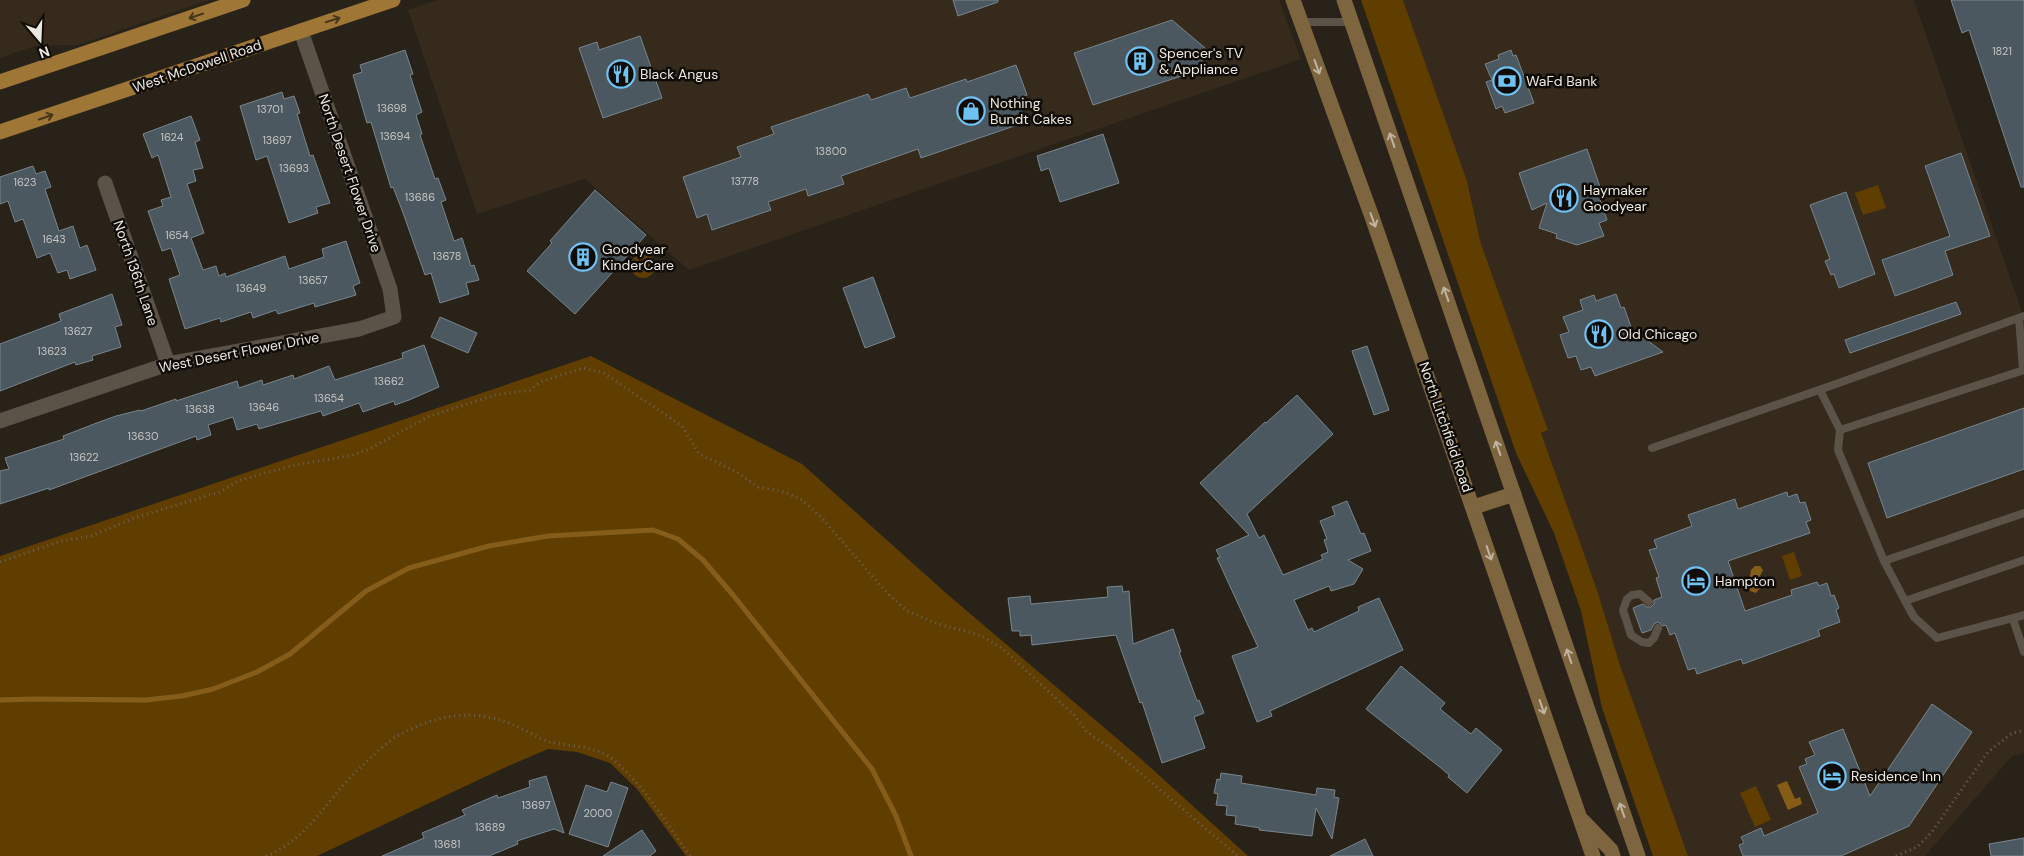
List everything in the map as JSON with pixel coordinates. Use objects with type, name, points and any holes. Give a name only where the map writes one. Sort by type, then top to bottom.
[{"type":"main road","points":[[0,82],[243,0]]},
{"type":"main road","name":"West McDowell Road","points":[[0,132],[393,0]]},
{"type":"main road","name":"North Litchfield Road","points":[[1293,0],[1474,507],[1593,856]]},
{"type":"main road","points":[[1344,0],[1638,856]]},
{"type":"main road","points":[[1474,507],[1514,494]]},
{"type":"main road","points":[[1579,816],[1611,850],[1613,856]]},
{"type":"street","name":"North Desert Flower Drive","points":[[301,30],[390,289],[394,317]]},
{"type":"street","name":"North 136th Lane","points":[[105,183],[168,364]]},
{"type":"street","name":"West Desert Flower Drive","points":[[0,421],[168,364],[359,329],[394,317]]},
{"type":"lane","points":[[1301,22],[1352,22]]},
{"type":"lane","points":[[1652,448],[1820,390],[2021,317],[2024,369],[1840,430]]},
{"type":"lane","points":[[1820,390],[1840,430],[1838,450],[1884,561],[1914,617],[1937,638],[2024,615]]},
{"type":"lane","points":[[1884,561],[2024,513]]},
{"type":"lane","points":[[1905,601],[2024,560]]},
{"type":"lane","points":[[1649,602],[1640,594],[1632,595],[1624,604],[1623,610],[1631,635],[1642,642],[1650,642],[1657,634],[1658,628]]},
{"type":"lane","points":[[2013,619],[2024,652]]},
{"type":"path","points":[[0,562],[61,541],[91,536],[134,518],[220,492],[238,481],[261,474],[296,465],[354,455],[430,416],[495,395],[530,390],[540,382],[583,368],[604,373],[682,426],[698,454],[737,472],[758,487],[785,492],[802,500],[822,517],[887,594],[907,611],[938,624],[980,635],[1003,649],[1074,715],[1087,732],[1112,749],[1238,856]]},
{"type":"path","points":[[266,856],[281,850],[302,834],[360,768],[401,733],[442,717],[479,714],[508,723],[547,741],[590,748],[613,759],[642,789],[690,856]]},
{"type":"path","points":[[1896,856],[1917,847],[1931,833],[1988,752],[2011,734],[2024,730]]},
{"type":"shaded area","points":[[0,0],[209,0],[78,45],[35,46],[0,58]]},
{"type":"shaded area","points":[[437,0],[1279,0],[1301,59],[689,270],[585,179],[477,214],[408,10]]},
{"type":"shaded area","points":[[1361,0],[1403,0],[1467,181],[1481,244],[1548,430],[1541,433],[1597,590],[1620,665],[1688,856],[1653,856],[1602,708],[1581,611],[1554,533],[1516,453]]},
{"type":"shaded area","points":[[1403,0],[1914,0],[2024,318],[2024,753],[2011,757],[1925,856],[1688,856],[1620,665],[1597,590],[1541,433],[1548,430],[1481,244],[1467,181]]},
{"type":"shaded area","points":[[1878,185],[1886,208],[1863,215],[1855,193]]},
{"type":"shaded area","points":[[643,254],[652,257],[655,266],[652,275],[643,278],[634,275],[631,266],[634,257]]},
{"type":"shaded area","points":[[591,356],[802,464],[947,594],[1140,758],[1248,856],[686,856],[637,789],[610,763],[577,752],[548,749],[317,856],[0,856],[0,556]]},
{"type":"shaded area","points":[[1794,552],[1802,576],[1790,580],[1782,556]]},
{"type":"shaded area","points":[[1755,566],[1760,566],[1763,570],[1759,578],[1761,587],[1756,593],[1750,591],[1748,584],[1751,570]]},
{"type":"shaded area","points":[[1787,781],[1795,799],[1800,797],[1802,804],[1788,810],[1777,785]]},
{"type":"shaded area","points":[[1756,786],[1771,820],[1755,827],[1740,793]]},
{"type":"building","points":[[953,0],[998,0],[998,2],[958,16]]},
{"type":"building","points":[[1951,0],[2024,0],[2024,187],[2021,187],[1969,30],[1962,33]]},
{"type":"building","name":"Spencer's TV & Appliance","points":[[1172,20],[1205,48],[1200,70],[1093,105],[1074,53]]},
{"type":"building","name":"Black Angus","points":[[640,36],[662,98],[603,118],[579,48],[597,42],[599,50]]},
{"type":"building","points":[[405,50],[413,74],[410,75],[422,112],[416,115],[422,134],[420,135],[435,179],[438,178],[446,200],[441,202],[454,241],[462,238],[471,266],[474,265],[479,280],[466,283],[469,294],[440,303],[431,273],[425,275],[402,210],[393,187],[391,188],[371,122],[367,123],[353,75],[362,72],[360,65]]},
{"type":"building","name":"WaFd Bank","points":[[1511,50],[1513,56],[1516,55],[1534,103],[1505,113],[1502,106],[1496,109],[1486,82],[1492,80],[1485,64],[1499,59],[1498,55]]},
{"type":"building","points":[[1016,65],[1027,95],[1018,99],[1026,122],[921,158],[918,149],[841,176],[844,184],[808,196],[806,189],[768,202],[771,210],[712,230],[707,214],[697,218],[683,177],[741,157],[737,147],[774,134],[771,127],[868,94],[871,100],[906,88],[910,98],[966,79],[967,82]]},
{"type":"building","points":[[282,92],[284,99],[294,96],[300,113],[297,114],[310,156],[313,155],[330,203],[316,207],[318,213],[289,223],[267,156],[256,160],[240,106]]},
{"type":"building","points":[[191,116],[200,140],[195,142],[203,168],[193,170],[196,181],[187,184],[204,233],[191,238],[203,270],[216,266],[219,276],[225,273],[226,277],[285,256],[289,269],[324,257],[322,249],[346,241],[360,283],[353,286],[356,295],[315,307],[314,303],[278,314],[276,310],[253,318],[251,312],[221,322],[220,318],[185,329],[169,279],[180,275],[171,248],[162,251],[148,211],[163,206],[161,200],[171,197],[158,155],[152,158],[143,134]]},
{"type":"building","points":[[1103,134],[1119,183],[1060,202],[1049,168],[1041,171],[1037,156]]},
{"type":"building","name":"Haymaker Goodyear","points":[[1587,149],[1600,187],[1596,188],[1607,220],[1599,223],[1604,236],[1577,245],[1556,238],[1557,234],[1539,228],[1547,203],[1532,210],[1519,173]]},
{"type":"building","points":[[1961,153],[1990,236],[1945,251],[1953,275],[1895,296],[1882,260],[1950,236],[1925,166]]},
{"type":"building","points":[[33,166],[36,174],[45,171],[51,187],[45,189],[59,231],[73,226],[80,248],[87,245],[96,270],[70,279],[67,270],[58,273],[50,253],[37,258],[23,219],[15,222],[8,201],[0,204],[0,177]]},
{"type":"building","name":"Goodyear KinderCare","points":[[595,190],[646,235],[575,314],[527,271],[552,243],[550,241]]},
{"type":"building","points":[[1846,192],[1875,274],[1839,288],[1834,274],[1831,275],[1825,261],[1830,259],[1810,205]]},
{"type":"building","points":[[873,277],[895,337],[865,348],[843,288]]},
{"type":"building","points":[[112,294],[122,325],[115,327],[121,347],[92,356],[93,360],[76,365],[75,362],[0,391],[0,344],[61,321],[59,314]]},
{"type":"building","name":"Old Chicago","points":[[1616,294],[1621,308],[1624,307],[1636,341],[1644,338],[1663,352],[1595,376],[1591,367],[1581,370],[1576,356],[1568,358],[1560,335],[1569,332],[1563,317],[1583,310],[1580,300],[1594,295],[1596,301]]},
{"type":"building","points":[[1956,302],[1961,314],[1850,353],[1845,340]]},
{"type":"building","points":[[440,317],[477,333],[468,353],[431,337]]},
{"type":"building","points":[[424,345],[439,387],[409,400],[395,405],[394,401],[363,412],[359,403],[323,416],[321,411],[259,429],[257,424],[237,430],[233,417],[208,425],[211,435],[197,440],[196,436],[49,490],[49,488],[0,504],[0,471],[9,469],[5,458],[64,439],[63,436],[94,424],[176,399],[176,401],[237,381],[239,388],[262,380],[263,385],[293,375],[294,379],[329,366],[335,380],[403,358],[402,353]]},
{"type":"building","points":[[1367,346],[1389,410],[1374,415],[1352,351]]},
{"type":"building","points":[[1297,395],[1333,434],[1247,514],[1259,538],[1264,535],[1283,575],[1323,559],[1321,555],[1328,552],[1324,540],[1327,539],[1320,521],[1335,515],[1332,507],[1347,501],[1361,534],[1364,533],[1371,551],[1348,560],[1363,569],[1354,584],[1331,591],[1329,586],[1294,600],[1308,630],[1312,628],[1314,632],[1359,611],[1358,607],[1379,598],[1403,650],[1270,711],[1272,716],[1257,722],[1232,656],[1258,647],[1217,558],[1220,557],[1216,550],[1249,535],[1200,483],[1265,422]]},
{"type":"building","points":[[2024,408],[2024,469],[1887,518],[1868,463]]},
{"type":"building","name":"Hampton","points":[[1787,492],[1788,497],[1797,494],[1800,503],[1805,502],[1811,520],[1806,522],[1810,533],[1728,561],[1745,611],[1792,595],[1791,590],[1817,582],[1819,586],[1827,583],[1831,596],[1834,595],[1839,608],[1836,610],[1840,622],[1818,630],[1820,636],[1743,664],[1741,659],[1697,674],[1695,668],[1688,670],[1675,633],[1670,635],[1666,625],[1663,626],[1658,622],[1654,624],[1651,630],[1642,633],[1633,608],[1643,604],[1651,607],[1654,604],[1654,600],[1662,597],[1656,578],[1659,577],[1649,550],[1657,548],[1654,540],[1692,526],[1688,515],[1735,499],[1738,509]]},
{"type":"building","points":[[1122,586],[1123,592],[1129,591],[1133,644],[1173,629],[1181,652],[1179,652],[1197,701],[1199,700],[1204,713],[1194,717],[1205,748],[1162,763],[1142,702],[1140,703],[1116,635],[1032,645],[1031,635],[1020,636],[1020,631],[1012,631],[1008,598],[1030,596],[1031,604],[1108,597],[1107,587]]},
{"type":"building","points":[[1401,666],[1445,703],[1440,709],[1471,734],[1476,728],[1502,750],[1467,793],[1448,777],[1449,775],[1441,768],[1366,709]]},
{"type":"building","name":"Residence Inn","points":[[1932,704],[1972,732],[1909,826],[1841,856],[1743,856],[1739,845],[1744,843],[1741,837],[1761,828],[1764,836],[1818,813],[1799,767],[1807,764],[1805,759],[1815,755],[1809,742],[1843,729],[1870,796]]},
{"type":"building","points":[[1221,773],[1242,776],[1241,783],[1316,795],[1317,788],[1335,790],[1334,797],[1339,798],[1332,839],[1316,808],[1312,836],[1259,830],[1260,828],[1235,824],[1236,816],[1226,815],[1227,806],[1216,805],[1218,794],[1214,793],[1217,779],[1220,780]]},
{"type":"building","points":[[546,776],[564,833],[554,829],[517,841],[518,844],[489,856],[382,856],[424,838],[422,833],[465,815],[462,810],[497,795],[498,798],[530,787],[529,781]]},
{"type":"building","points":[[611,782],[628,788],[608,847],[569,834],[586,785],[607,792]]},
{"type":"building","points":[[642,830],[656,851],[650,856],[603,856]]},
{"type":"building","points":[[2024,838],[2024,856],[1991,856],[1989,844]]},
{"type":"building","points":[[1365,839],[1373,856],[1330,856]]},
{"type":"waterway","points":[[0,700],[146,700],[182,696],[213,689],[257,672],[290,654],[366,591],[409,568],[489,546],[548,536],[653,530],[678,539],[703,560],[872,769],[896,816],[911,856]]},
{"type":"place","name":"Spencer's TV & Appliance","points":[[1140,61]]},
{"type":"place","name":"Black Angus","points":[[621,74]]},
{"type":"place","name":"WaFd Bank","points":[[1507,81]]},
{"type":"place","name":"Nothing Bundt Cakes","points":[[971,111]]},
{"type":"place","name":"Haymaker Goodyear","points":[[1564,198]]},
{"type":"place","name":"Goodyear KinderCare","points":[[583,257]]},
{"type":"place","name":"Old Chicago","points":[[1599,334]]},
{"type":"place","name":"Hampton","points":[[1696,581]]},
{"type":"place","name":"Residence Inn","points":[[1832,776]]}]
